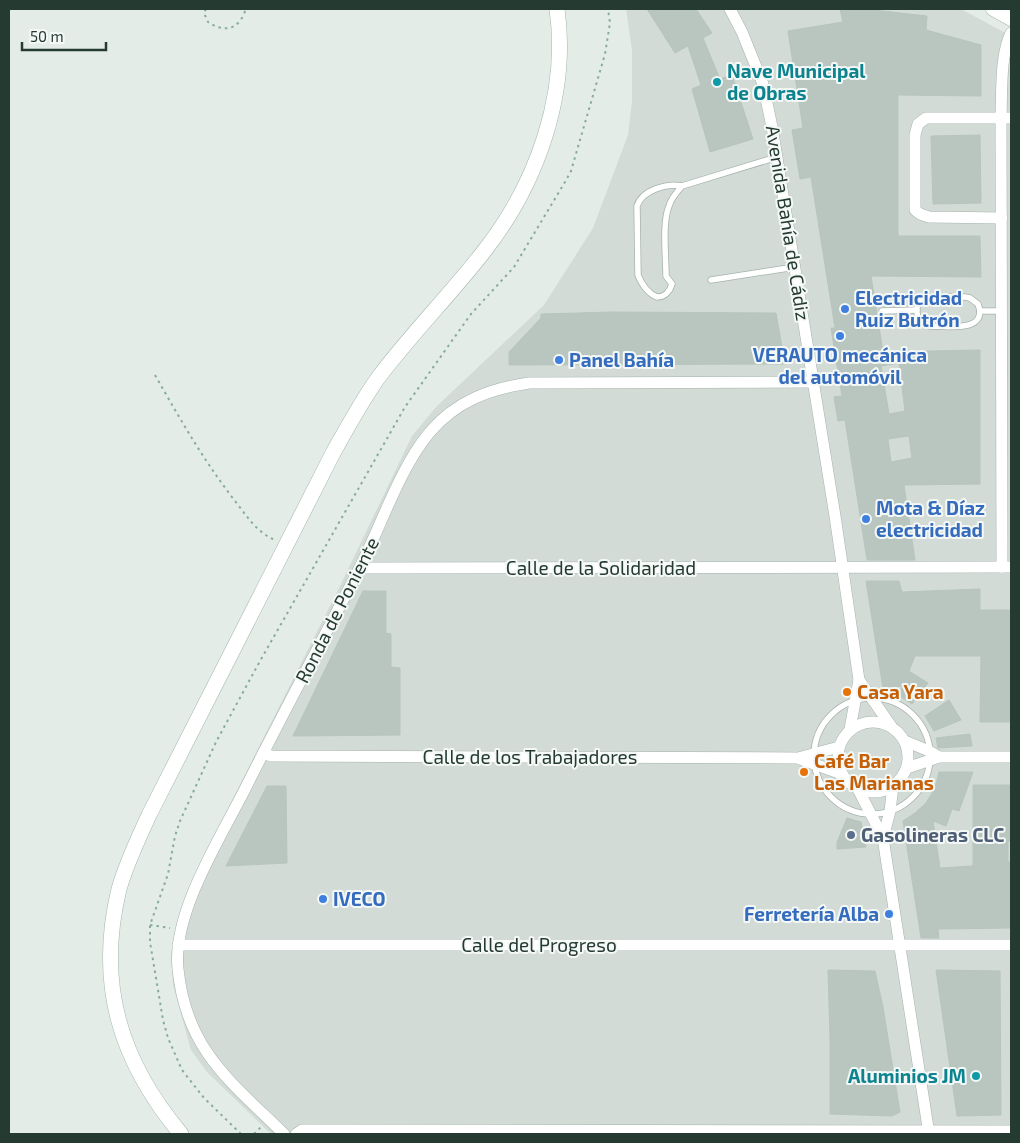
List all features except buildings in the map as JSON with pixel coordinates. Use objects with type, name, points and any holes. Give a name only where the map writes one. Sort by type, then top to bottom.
[{"type":"main road","points":[[181,1134],[163,1113],[133,1063],[115,1010],[110,960],[115,910],[120,888],[141,833],[333,453],[370,391],[392,361],[486,249],[515,206],[527,182],[545,136],[554,100],[559,52],[557,9]]},
{"type":"street","name":"Avenida Bahía de Cádiz","points":[[730,9],[742,32],[763,84],[796,266],[859,680],[850,729]]},
{"type":"street","points":[[993,9],[1011,19]]},
{"type":"street","points":[[1006,567],[1006,332],[1002,312],[1002,218],[1007,41],[1011,33]]},
{"type":"street","points":[[1002,218],[929,217],[920,214],[916,210],[915,135],[918,124],[926,118],[1006,118]]},
{"type":"street","name":"Ronda de Poniente","points":[[284,1134],[217,1068],[198,1040],[189,1020],[181,990],[178,968],[178,945],[185,913],[199,879],[360,568],[412,456],[430,432],[453,410],[479,395],[508,386],[529,383],[813,382]]},
{"type":"street","name":"Calle de la Solidaridad","points":[[360,568],[1006,567]]},
{"type":"street","name":"Avenida Bahía de Cádiz","points":[[859,680],[892,727]]},
{"type":"street","points":[[871,721],[892,727],[899,732],[905,741],[908,751],[907,768],[900,780],[881,792],[858,789],[849,783],[842,774],[838,764],[839,747],[844,737],[850,729],[871,721]]},
{"type":"street","points":[[905,741],[933,756]]},
{"type":"street","points":[[815,759],[839,747]]},
{"type":"street","name":"Calle de los Trabajadores","points":[[263,753],[271,756],[798,758],[815,759],[842,774]]},
{"type":"street","points":[[907,768],[933,756],[1011,757]]},
{"type":"street","points":[[883,838],[890,811],[893,786]]},
{"type":"street","points":[[858,789],[883,838],[929,1133]]},
{"type":"street","name":"Calle del Progreso","points":[[178,945],[1011,945]]},
{"type":"street","points":[[296,1134],[302,1130],[703,1133],[1011,1131]]},
{"type":"lane","points":[[682,186],[673,196],[668,206],[666,217],[666,276],[672,284],[664,296],[657,297],[648,292],[638,275],[639,201],[646,194],[672,184],[682,186],[777,157]]},
{"type":"lane","points":[[711,280],[796,266]]},
{"type":"lane","points":[[928,297],[965,297],[975,300],[980,312],[978,319],[971,326],[929,326],[920,322],[917,310],[919,303],[928,297]]},
{"type":"lane","points":[[882,311],[917,310]]},
{"type":"lane","points":[[980,312],[1002,312]]},
{"type":"lane","points":[[871,699],[894,703],[909,712],[925,732],[933,756],[926,778],[917,792],[905,804],[890,811],[870,814],[844,807],[830,796],[820,781],[815,759],[817,738],[825,723],[837,711],[854,702],[871,699]]},
{"type":"path","points":[[206,9],[204,14],[208,22],[223,28],[231,28],[238,24],[246,9]]},
{"type":"path","points":[[156,375],[188,434],[214,475],[259,532],[286,545]]},
{"type":"path","points":[[150,925],[181,930]]},
{"type":"shaded area","points":[[626,9],[961,9],[1011,36],[1011,1134],[271,1134],[207,1072],[191,1050],[173,985],[171,955],[177,922],[191,886],[412,436],[436,407],[544,305],[593,228],[628,135],[632,101],[632,50]]},
{"type":"place","name":"Nave Municipal de Obras","points":[[717,82]]},
{"type":"place","name":"Electricidad Ruiz Butrón","points":[[845,309]]},
{"type":"place","name":"VERAUTO mecánica del automóvil","points":[[840,336]]},
{"type":"place","name":"Panel Bahía","points":[[559,360]]},
{"type":"place","name":"Mota & Díaz electricidad","points":[[866,519]]},
{"type":"place","name":"Casa Yara","points":[[847,692]]},
{"type":"place","name":"Café Bar Las Marianas","points":[[804,772]]},
{"type":"place","name":"Gasolineras CLC","points":[[851,835]]},
{"type":"place","name":"IVECO","points":[[323,899]]},
{"type":"place","name":"Ferretería Alba","points":[[889,914]]},
{"type":"place","name":"Aluminios JM","points":[[976,1076]]}]
